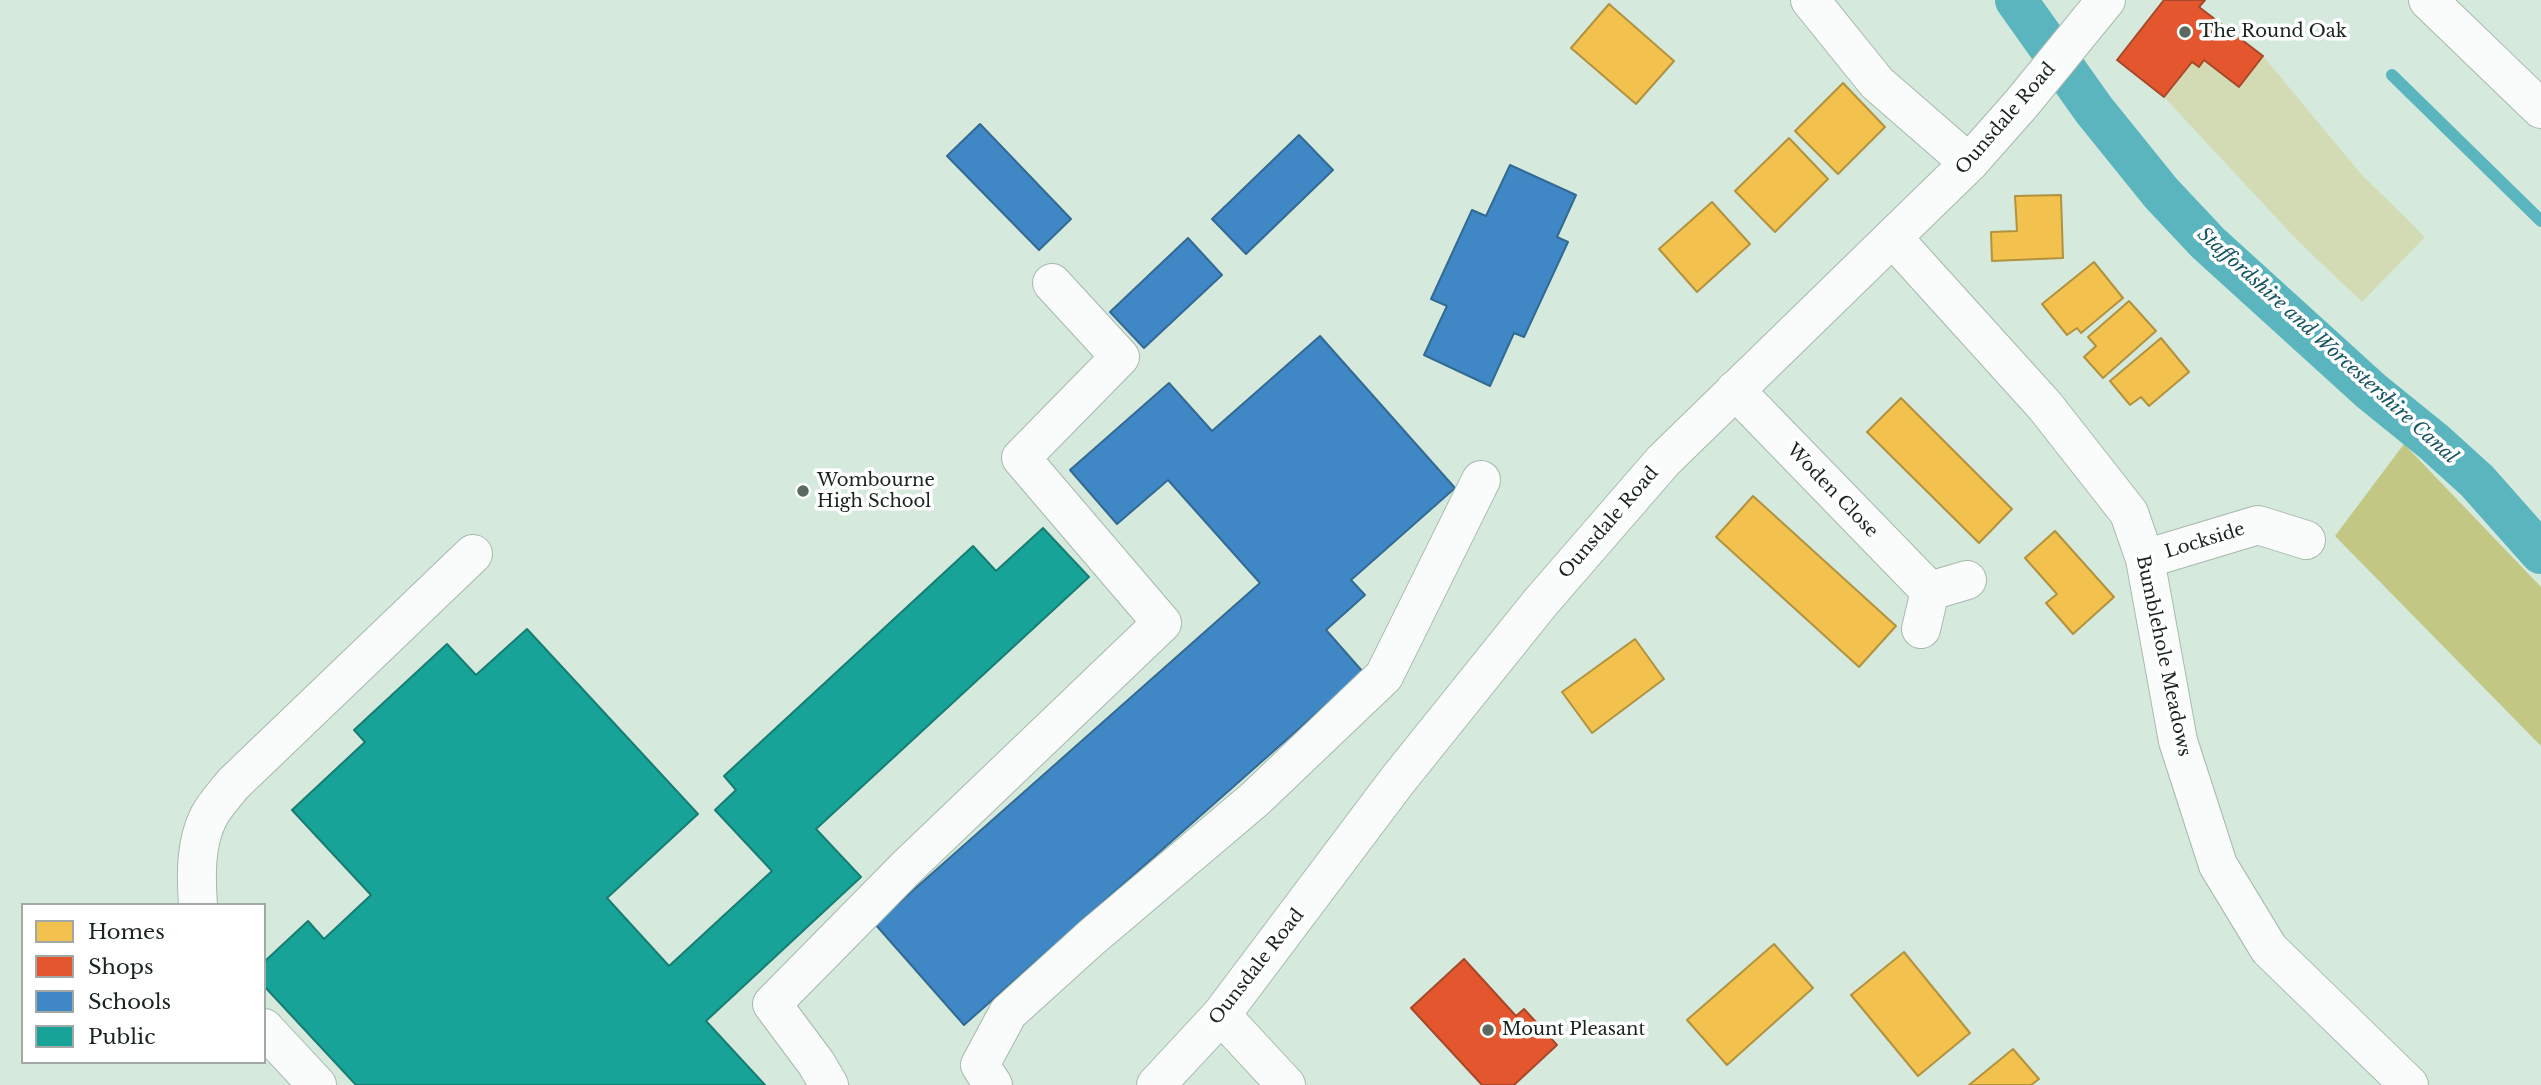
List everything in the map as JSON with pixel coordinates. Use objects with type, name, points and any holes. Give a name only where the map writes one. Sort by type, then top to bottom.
[{"type":"street","points":[[1810,0],[1877,83],[1969,163]]},
{"type":"street","points":[[2427,0],[2541,109]]},
{"type":"street","name":"Ounsdale Road","points":[[1156,1085],[1221,1015],[1397,781],[1540,603],[1663,461],[1969,163],[2105,2]]},
{"type":"street","name":"Bumblehole Meadows","points":[[1893,238],[2045,406],[2129,513],[2145,559],[2178,741],[2218,864],[2269,948],[2409,1085]]},
{"type":"street","points":[[829,1085],[772,1004],[906,867],[1161,623],[1020,458],[1120,357],[1052,283]]},
{"type":"street","name":"Woden Close","points":[[1734,390],[1930,591]]},
{"type":"street","points":[[993,1085],[980,1065],[1008,1013],[1092,937],[1255,799],[1384,676],[1481,480]]},
{"type":"street","name":"Lockside","points":[[2145,559],[2258,525],[2306,540]]},
{"type":"street","points":[[198,903],[199,847],[209,817],[233,784],[473,554]]},
{"type":"street","points":[[1920,629],[1930,591],[1968,580]]},
{"type":"street","points":[[1221,1015],[1286,1085]]},
{"type":"street","points":[[266,1030],[317,1085]]},
{"type":"green space","points":[[2263,56],[2361,174],[2425,237],[2362,302],[2297,240],[2164,97],[2192,62],[2199,67],[2204,60],[2239,87]]},
{"type":"green space","points":[[2404,444],[2541,587],[2541,746],[2335,536]]},
{"type":"building: Homes","points":[[1609,4],[1674,61],[1636,104],[1571,48]]},
{"type":"building: Homes","points":[[1843,83],[1885,127],[1838,174],[1795,131]]},
{"type":"building: Homes","points":[[1789,138],[1828,179],[1775,232],[1735,191]]},
{"type":"building: Homes","points":[[2061,195],[2063,258],[1992,261],[1991,232],[2017,231],[2015,196]]},
{"type":"building: Homes","points":[[1712,202],[1750,244],[1697,292],[1659,249]]},
{"type":"building: Homes","points":[[2094,262],[2123,298],[2081,333],[2077,328],[2067,335],[2042,304]]},
{"type":"building: Homes","points":[[2129,301],[2156,331],[2103,378],[2084,357],[2096,346],[2088,337]]},
{"type":"building: Homes","points":[[2161,338],[2189,372],[2149,406],[2141,397],[2130,405],[2110,381]]},
{"type":"building: Homes","points":[[1901,398],[2012,509],[1979,543],[1867,432]]},
{"type":"building: Homes","points":[[1753,496],[1896,626],[1859,667],[1716,537]]},
{"type":"building: Homes","points":[[2055,531],[2114,597],[2073,634],[2046,603],[2057,594],[2025,558]]},
{"type":"building: Homes","points":[[1635,639],[1664,679],[1592,733],[1562,692]]},
{"type":"building: Homes","points":[[1774,944],[1813,988],[1727,1065],[1687,1020]]},
{"type":"building: Homes","points":[[1904,952],[1970,1033],[1918,1076],[1851,995]]},
{"type":"building: Homes","points":[[2013,1049],[2039,1079],[2031,1085],[1969,1085]]},
{"type":"building: Shops","name":"The Round Oak","points":[[2164,0],[2205,0],[2199,7],[2263,56],[2239,87],[2204,60],[2199,67],[2192,62],[2164,97],[2117,60]]},
{"type":"building: Shops","name":"Mount Pleasant","points":[[1464,959],[1516,1016],[1524,1009],[1557,1045],[1514,1085],[1482,1085],[1411,1008]]},
{"type":"building: Schools","points":[[980,124],[1071,219],[1039,250],[947,156]]},
{"type":"building: Schools","points":[[1299,135],[1333,170],[1246,254],[1212,219]]},
{"type":"building: Schools","points":[[1510,165],[1576,195],[1557,237],[1568,242],[1524,337],[1514,333],[1490,386],[1424,355],[1447,306],[1431,299],[1472,210],[1486,216]]},
{"type":"building: Schools","points":[[1188,238],[1222,275],[1144,348],[1110,312]]},
{"type":"building: Schools","points":[[1320,336],[1455,488],[1351,580],[1365,595],[1326,630],[1363,672],[964,1025],[875,924],[1260,583],[1168,480],[1117,524],[1070,470],[1169,383],[1212,431]]},
{"type":"building: Public","points":[[1043,528],[1089,577],[816,829],[861,877],[706,1021],[765,1085],[356,1085],[266,988],[266,960],[308,921],[324,939],[371,895],[292,810],[365,742],[354,730],[447,644],[476,675],[527,629],[698,814],[607,898],[669,966],[772,871],[715,810],[736,790],[724,776],[973,546],[996,571]]},
{"type":"waterway","name":"Staffordshire and Worcestershire Canal","points":[[2016,0],[2094,110],[2161,193],[2208,243],[2371,391],[2477,481],[2541,553]]},
{"type":"waterway","points":[[2392,75],[2541,221]]},
{"type":"place","name":"The Round Oak","points":[[2185,32]]},
{"type":"place","name":"Wombourne High School","points":[[803,491]]},
{"type":"place","name":"Mount Pleasant","points":[[1488,1030]]}]
